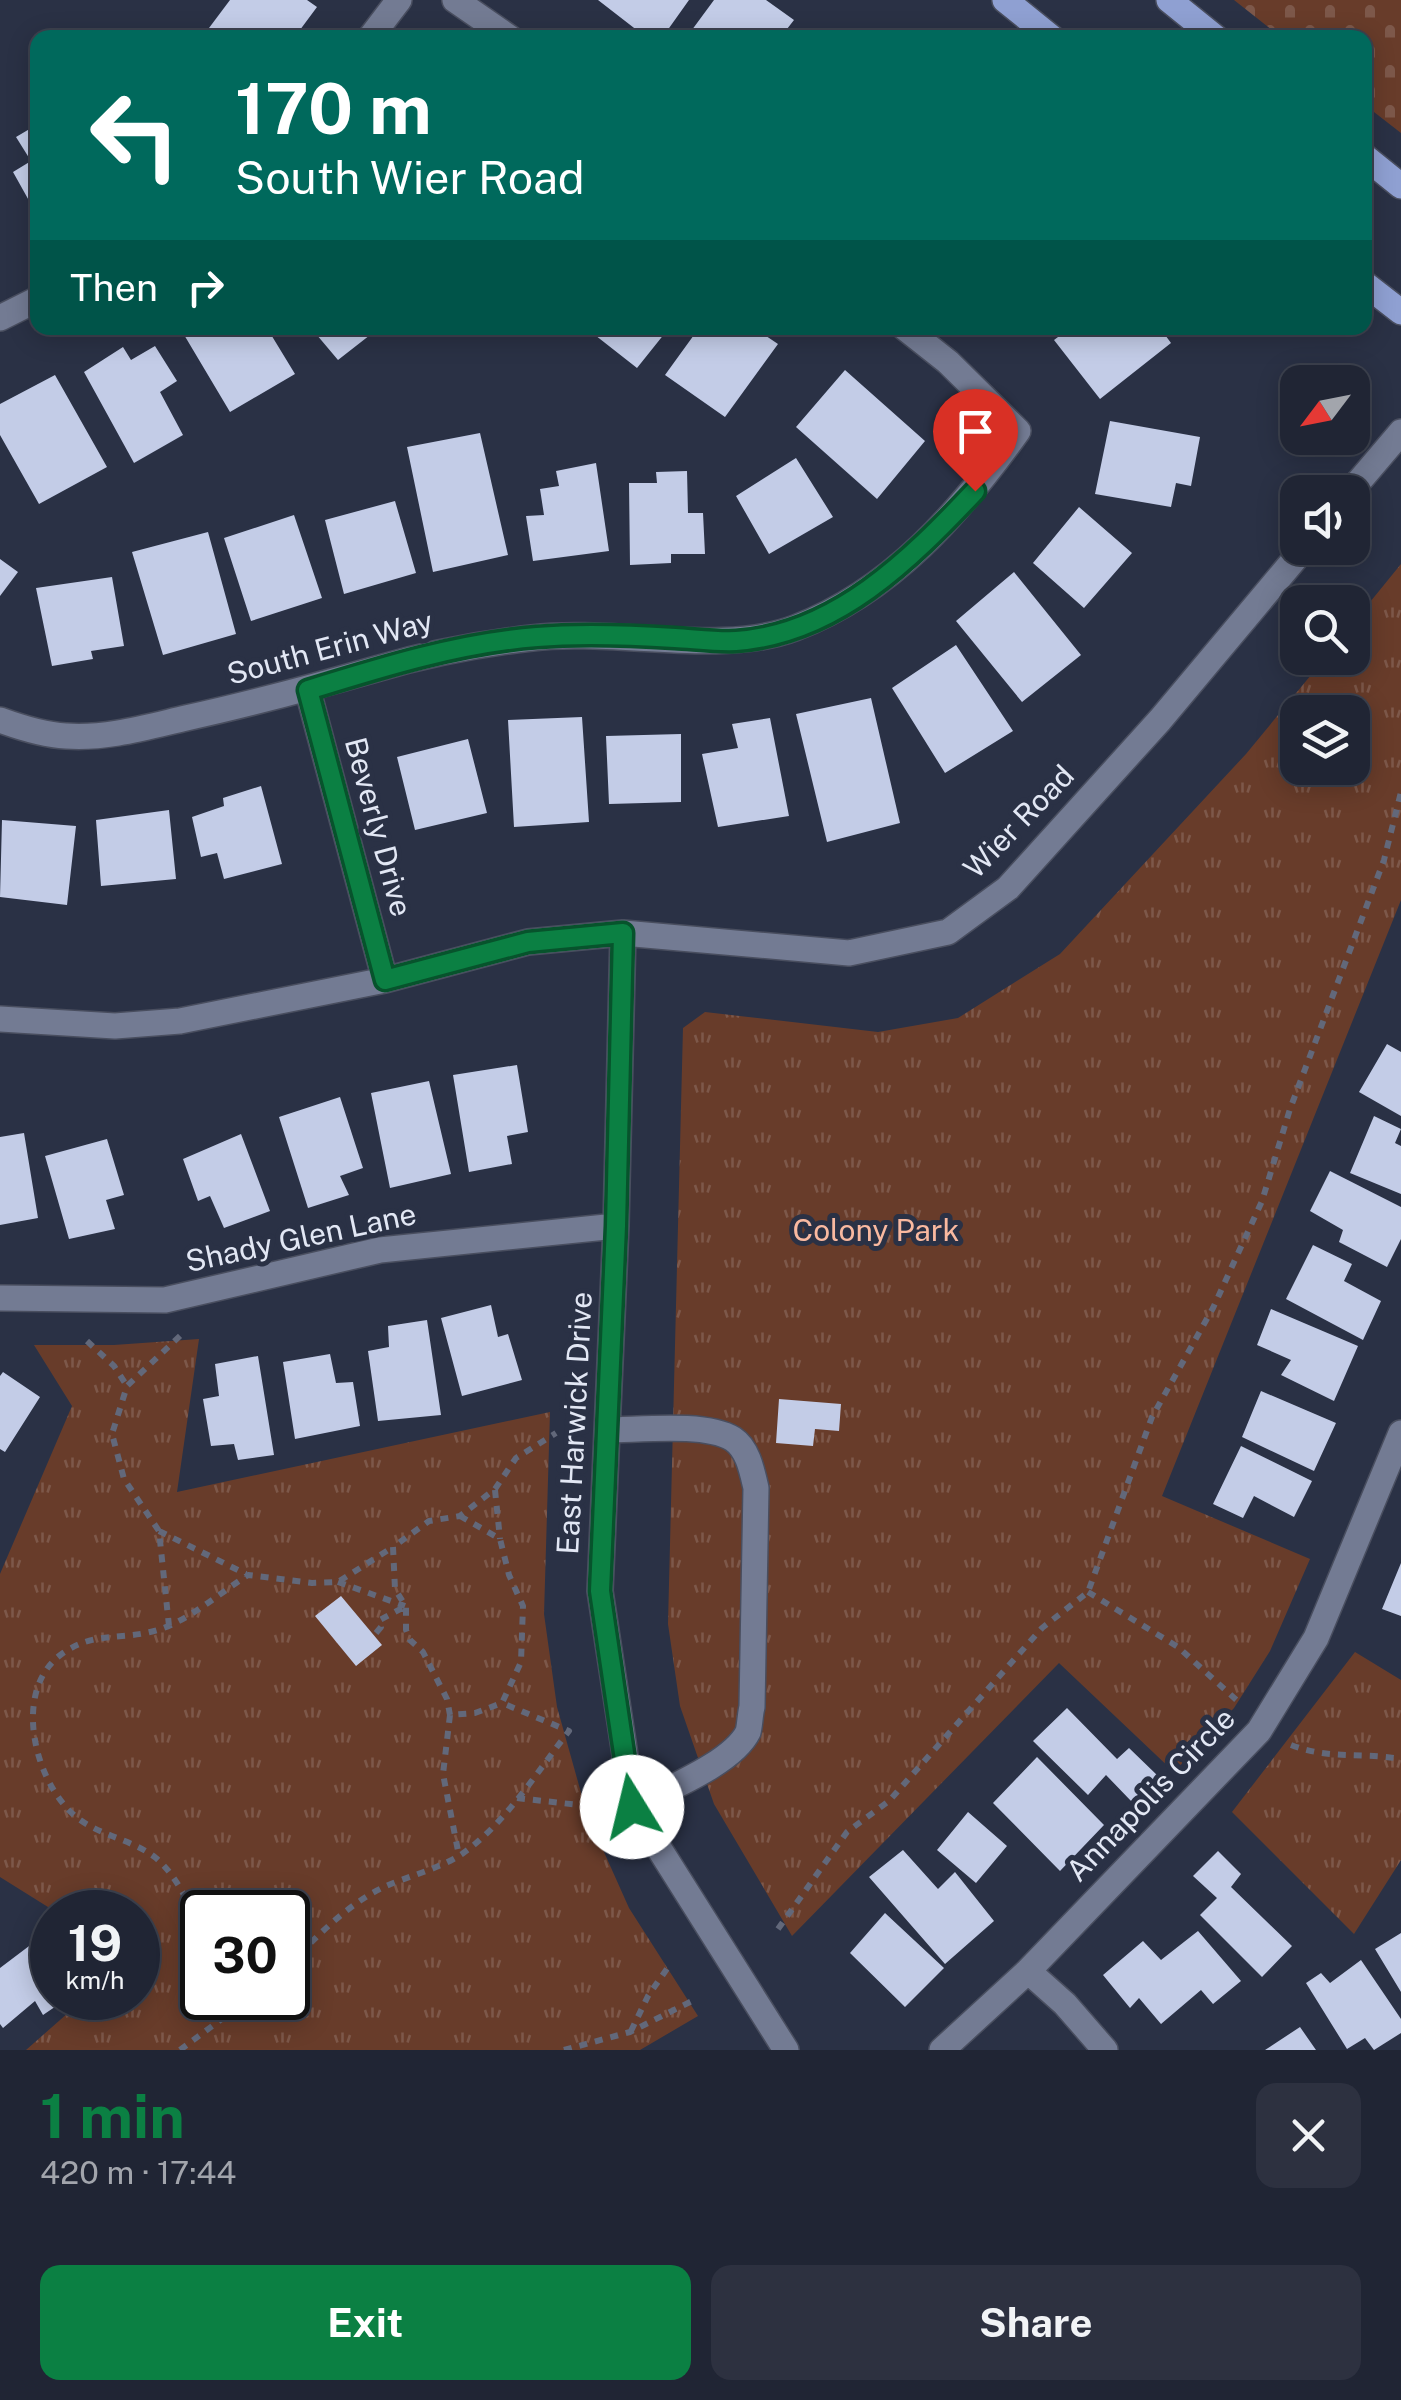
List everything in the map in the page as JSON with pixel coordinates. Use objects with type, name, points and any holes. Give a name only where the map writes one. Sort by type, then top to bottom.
[{"type":"main road","points":[[1005,0],[1042,30]]},
{"type":"main road","points":[[1169,0],[1206,30]]},
{"type":"main road","points":[[1372,163],[1401,186]]},
{"type":"main road","points":[[1372,289],[1401,312]]},
{"type":"street","points":[[376,30],[398,0]]},
{"type":"street","points":[[455,0],[498,30]]},
{"type":"street","points":[[0,318],[30,303]]},
{"type":"street","name":"South Erin Way","points":[[0,720],[65,736],[124,732],[308,690],[457,649],[536,637],[616,634],[736,641],[792,630],[880,584],[975,491],[1018,431],[948,362],[914,335]]},
{"type":"street","points":[[1364,475],[1401,432]]},
{"type":"street","name":"Wier Road","points":[[0,1019],[116,1026],[180,1021],[385,980],[528,942],[623,933],[850,953],[948,932],[1008,888],[1160,720],[1290,565]]},
{"type":"street","name":"Beverly Drive","points":[[308,690],[385,980]]},
{"type":"street","name":"East Harwick Drive","points":[[623,933],[616,1226],[600,1591],[632,1807],[786,2050]]},
{"type":"street","name":"Shady Glen Lane","points":[[0,1298],[165,1300],[380,1250],[616,1226]]},
{"type":"street","points":[[607,1430],[709,1431],[735,1440],[748,1458],[756,1488],[752,1707],[748,1732],[714,1764],[632,1807]]},
{"type":"street","name":"Annapolis Circle","points":[[942,2050],[1028,1971],[1260,1732],[1316,1638],[1399,1443]]},
{"type":"street","points":[[1028,1971],[1065,2004],[1104,2050]]},
{"type":"path","points":[[778,1929],[847,1832],[889,1800],[1042,1628],[1088,1592],[1152,1416],[1214,1308],[1262,1201],[1290,1110],[1384,860],[1401,792]]},
{"type":"path","points":[[170,1626],[159,1531],[124,1479],[112,1434],[127,1386],[181,1335]]},
{"type":"path","points":[[87,1341],[114,1366],[127,1386]]},
{"type":"path","points":[[338,1582],[419,1526],[460,1516],[494,1488],[516,1458],[556,1432]]},
{"type":"path","points":[[450,1715],[475,1714],[502,1703],[521,1662],[523,1606],[509,1575],[500,1540],[494,1488]]},
{"type":"path","points":[[460,1516],[500,1540]]},
{"type":"path","points":[[159,1531],[248,1574],[312,1583],[338,1582],[406,1607]]},
{"type":"path","points":[[393,1547],[395,1590],[406,1607],[406,1630],[423,1652],[450,1715],[444,1774],[458,1856]]},
{"type":"path","points":[[180,1890],[156,1858],[73,1814],[38,1758],[34,1708],[42,1678],[60,1655],[96,1637],[149,1633],[170,1626],[248,1574]]},
{"type":"path","points":[[1088,1592],[1178,1646],[1242,1705]]},
{"type":"path","points":[[376,1633],[381,1627],[380,1620],[389,1612],[406,1607]]},
{"type":"path","points":[[310,1944],[351,1906],[380,1889],[458,1856],[476,1842],[517,1798],[568,1731],[502,1703]]},
{"type":"path","points":[[1291,1745],[1318,1755],[1401,1759]]},
{"type":"path","points":[[517,1798],[588,1806]]},
{"type":"path","points":[[630,2032],[671,1963]]},
{"type":"path","points":[[564,2050],[630,2032],[694,2000]]},
{"type":"path","points":[[212,2020],[212,2026]]},
{"type":"path","points":[[180,2050],[220,2020]]},
{"type":"green space","points":[[1234,0],[1401,0],[1401,133],[1372,110],[1372,30],[1272,30]]},
{"type":"green space","name":"Colony Park","points":[[1401,564],[1401,900],[1162,1496],[1310,1559],[1270,1651],[1234,1708],[1174,1772],[1059,1663],[792,1936],[714,1804],[680,1706],[668,1624],[683,1028],[705,1012],[878,1032],[958,1018],[1060,954],[1280,713],[1280,785],[1370,785],[1370,695],[1295,695],[1311,675],[1370,675],[1370,602]]},
{"type":"green space","points":[[199,1339],[177,1492],[550,1412],[544,1614],[557,1707],[587,1814],[629,1908],[698,2016],[640,2050],[26,2050],[60,2020],[160,2020],[160,1890],[30,1890],[30,1896],[0,1877],[0,1574],[72,1406],[34,1345]]},
{"type":"green space","points":[[1355,1652],[1401,1680],[1401,1860],[1354,1934],[1232,1812]]},
{"type":"building","points":[[230,0],[307,0],[317,7],[300,30],[209,28]]},
{"type":"building","points":[[598,0],[689,0],[668,30],[637,30]]},
{"type":"building","points":[[714,0],[766,0],[794,20],[786,30],[692,30]]},
{"type":"building","points":[[30,129],[30,159],[16,137]]},
{"type":"building","points":[[30,162],[30,202],[13,172]]},
{"type":"building","points":[[184,335],[271,335],[295,374],[230,412]]},
{"type":"building","points":[[317,335],[370,335],[338,360]]},
{"type":"building","points":[[595,335],[663,335],[637,368]]},
{"type":"building","points":[[694,335],[764,335],[778,344],[725,417],[665,375]]},
{"type":"building","points":[[1061,335],[1165,335],[1171,343],[1100,399],[1054,340]]},
{"type":"building","points":[[155,346],[177,381],[160,392],[183,435],[134,463],[84,372],[123,347],[131,360]]},
{"type":"building","points":[[845,370],[925,441],[877,499],[796,427]]},
{"type":"building","points":[[55,375],[107,467],[39,504],[0,435],[0,404]]},
{"type":"building","points":[[1110,421],[1200,437],[1191,486],[1176,483],[1171,507],[1095,494]]},
{"type":"building","points":[[480,433],[508,555],[433,572],[407,447]]},
{"type":"building","points":[[796,458],[833,517],[769,554],[736,496]]},
{"type":"building","points":[[596,463],[609,551],[533,561],[526,516],[544,515],[540,489],[559,486],[556,471]]},
{"type":"building","points":[[687,471],[688,513],[703,513],[705,554],[671,554],[671,563],[630,565],[629,483],[657,483],[656,472]]},
{"type":"building","points":[[395,501],[416,573],[344,594],[325,520]]},
{"type":"building","points":[[1079,507],[1132,553],[1084,608],[1033,563]]},
{"type":"building","points":[[294,515],[322,598],[251,621],[224,538]]},
{"type":"building","points":[[208,532],[236,634],[163,655],[132,552]]},
{"type":"building","points":[[0,559],[18,572],[0,596]]},
{"type":"building","points":[[1014,572],[1081,655],[1022,702],[956,621]]},
{"type":"building","points":[[112,577],[124,646],[91,651],[93,659],[52,666],[36,588]]},
{"type":"building","points":[[956,645],[1013,731],[945,773],[892,688]]},
{"type":"building","points":[[871,698],[900,823],[827,842],[796,714]]},
{"type":"building","points":[[582,717],[589,822],[514,827],[508,720]]},
{"type":"building","points":[[770,718],[789,816],[718,827],[702,754],[738,748],[732,724]]},
{"type":"building","points":[[681,734],[681,802],[609,804],[606,736]]},
{"type":"building","points":[[468,739],[487,813],[415,830],[397,757]]},
{"type":"building","points":[[261,786],[282,864],[224,879],[217,853],[201,857],[192,817],[224,806],[223,798]]},
{"type":"building","points":[[169,810],[176,879],[101,886],[96,820]]},
{"type":"building","points":[[2,820],[76,826],[67,905],[0,897]]},
{"type":"building","points":[[1387,1044],[1401,1052],[1401,1116],[1359,1092]]},
{"type":"building","points":[[517,1065],[528,1132],[507,1136],[512,1164],[469,1172],[453,1075]]},
{"type":"building","points":[[429,1081],[451,1174],[390,1188],[371,1093]]},
{"type":"building","points":[[340,1097],[363,1168],[340,1176],[349,1195],[308,1208],[279,1117]]},
{"type":"building","points":[[1374,1116],[1401,1129],[1395,1143],[1401,1146],[1401,1194],[1350,1173]]},
{"type":"building","points":[[24,1133],[38,1218],[0,1225],[0,1137]]},
{"type":"building","points":[[241,1134],[270,1211],[224,1228],[210,1196],[198,1201],[183,1159]]},
{"type":"building","points":[[107,1139],[124,1195],[106,1200],[115,1229],[69,1239],[45,1156]]},
{"type":"building","points":[[1330,1171],[1401,1207],[1401,1239],[1387,1267],[1339,1242],[1343,1230],[1310,1211]]},
{"type":"building","points":[[1313,1245],[1352,1264],[1344,1281],[1381,1301],[1363,1340],[1286,1299]]},
{"type":"building","points":[[491,1305],[498,1337],[508,1334],[522,1380],[462,1396],[441,1318]]},
{"type":"building","points":[[1271,1309],[1358,1346],[1334,1401],[1281,1375],[1291,1360],[1257,1345]]},
{"type":"building","points":[[427,1320],[441,1415],[378,1421],[368,1351],[389,1347],[388,1326]]},
{"type":"building","points":[[330,1354],[336,1383],[353,1382],[360,1426],[295,1439],[283,1362]]},
{"type":"building","points":[[258,1356],[274,1455],[238,1460],[234,1444],[211,1446],[203,1399],[219,1396],[215,1364]]},
{"type":"building","points":[[3,1372],[40,1397],[5,1452],[0,1449]]},
{"type":"building","points":[[1261,1391],[1336,1423],[1314,1471],[1242,1437]]},
{"type":"building","points":[[779,1399],[841,1404],[839,1431],[815,1429],[813,1446],[776,1443]]},
{"type":"building","points":[[1241,1446],[1312,1481],[1294,1517],[1254,1496],[1243,1518],[1213,1504]]},
{"type":"building","points":[[1401,1563],[1401,1616],[1382,1609]]},
{"type":"building","points":[[341,1596],[382,1645],[356,1666],[315,1616]]},
{"type":"building","points":[[1067,1708],[1117,1759],[1129,1748],[1158,1776],[1132,1802],[1106,1775],[1088,1795],[1033,1741]]},
{"type":"building","points":[[1037,1757],[1104,1825],[1060,1871],[993,1803]]},
{"type":"building","points":[[968,1812],[1007,1846],[976,1883],[937,1850]]},
{"type":"building","points":[[903,1850],[938,1889],[955,1872],[994,1921],[945,1964],[869,1877]]},
{"type":"building","points":[[1218,1851],[1241,1874],[1231,1887],[1292,1946],[1262,1977],[1200,1915],[1217,1898],[1193,1876]]},
{"type":"building","points":[[885,1913],[944,1968],[905,2007],[850,1953]]},
{"type":"building","points":[[1198,1931],[1241,1981],[1213,2004],[1201,1990],[1161,2024],[1139,1998],[1130,2008],[1103,1975],[1143,1941],[1161,1960]]},
{"type":"building","points":[[1401,1933],[1401,1992],[1375,1949]]},
{"type":"building","points":[[30,1945],[30,2005],[3,2028],[0,2024],[0,1968]]},
{"type":"building","points":[[1361,1960],[1401,2019],[1401,2033],[1374,2050],[1365,2038],[1347,2049],[1306,1983],[1321,1973],[1330,1983]]},
{"type":"building","points":[[1300,2027],[1316,2050],[1265,2050]]},
{"type":"route","points":[[632,1807],[600,1591],[616,1226],[623,933],[528,942],[385,980],[308,690],[457,649],[536,637],[616,634],[736,641],[792,630],[880,584],[975,491]]}]
